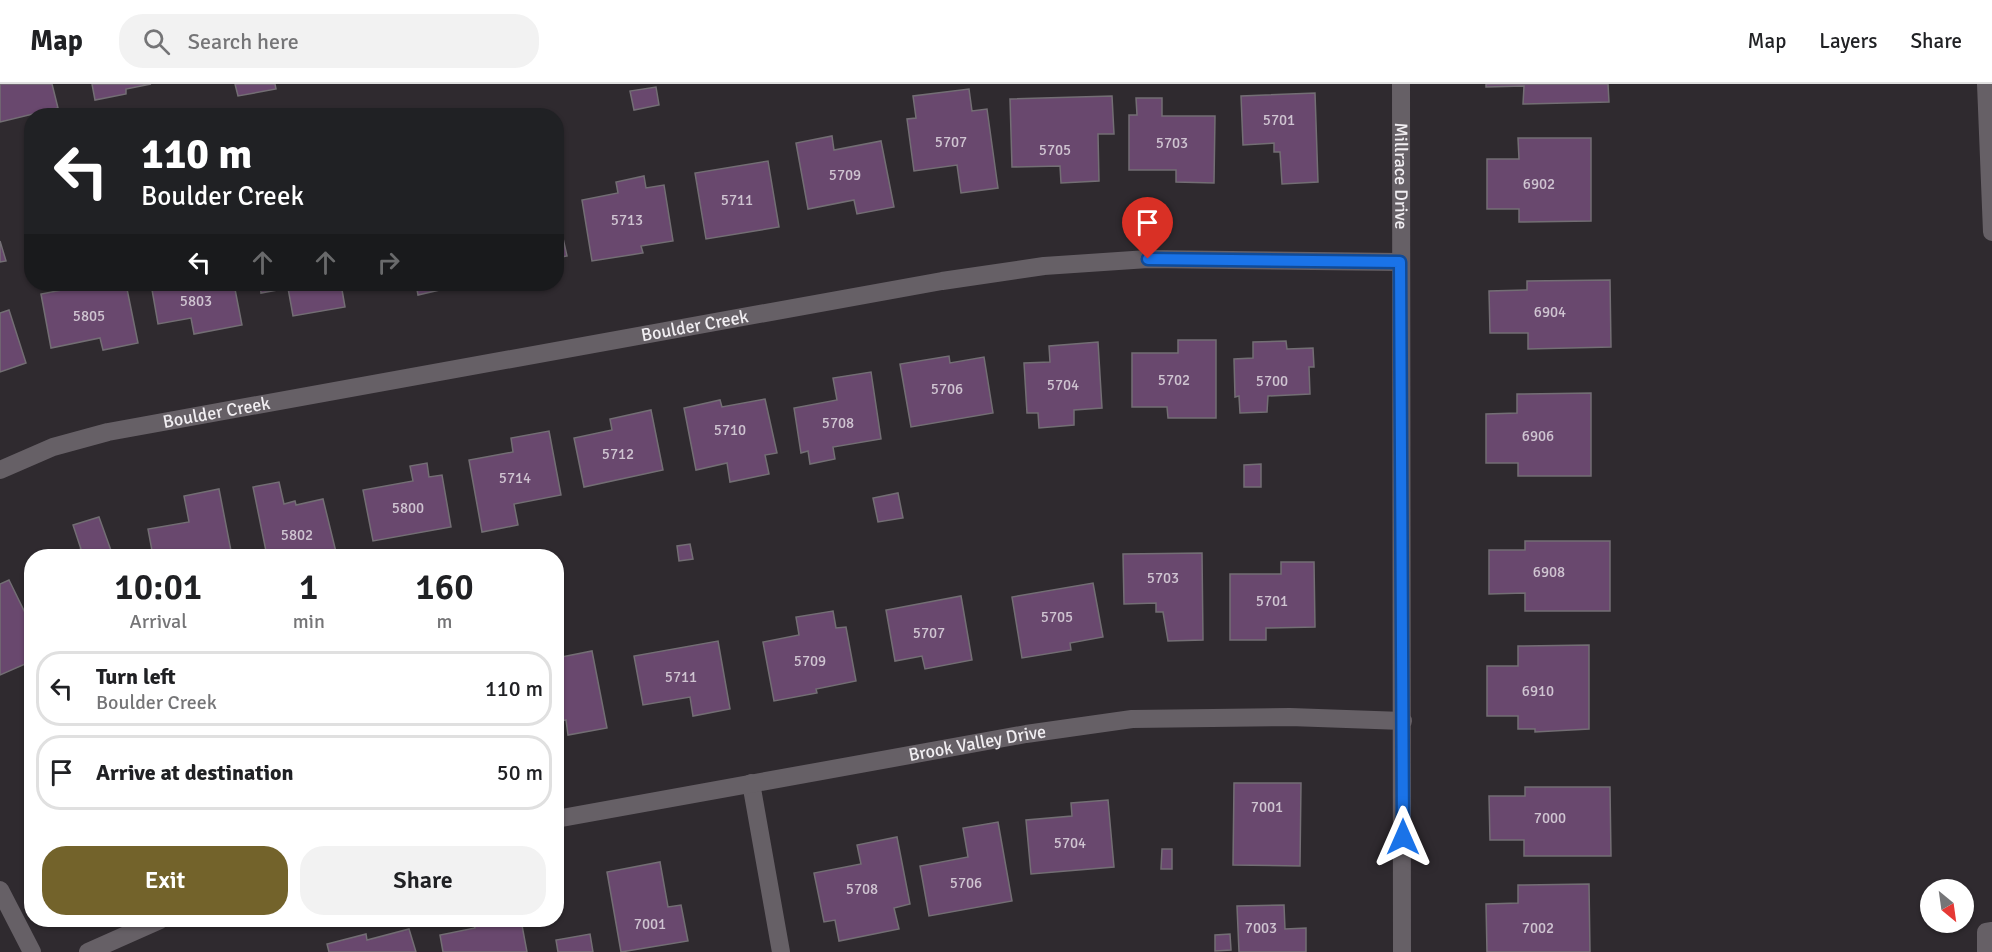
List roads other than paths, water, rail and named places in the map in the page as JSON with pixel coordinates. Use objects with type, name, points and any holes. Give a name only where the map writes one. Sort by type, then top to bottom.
[{"type":"street","name":"Millrace Drive","points":[[1401,84],[1402,952]]},
{"type":"street","points":[[1986,84],[1992,232]]},
{"type":"street","name":"Boulder Creek","points":[[0,470],[53,447],[108,432],[942,281],[1044,266],[1148,259],[1400,262]]},
{"type":"street","name":"Brook Valley Drive","points":[[564,818],[1026,734],[1132,719],[1290,717],[1403,722]]},
{"type":"street","points":[[751,783],[781,952]]},
{"type":"street","points":[[0,890],[32,952]]},
{"type":"street","points":[[88,952],[144,927]]},
{"type":"street","points":[[1986,952],[1989,931]]}]
